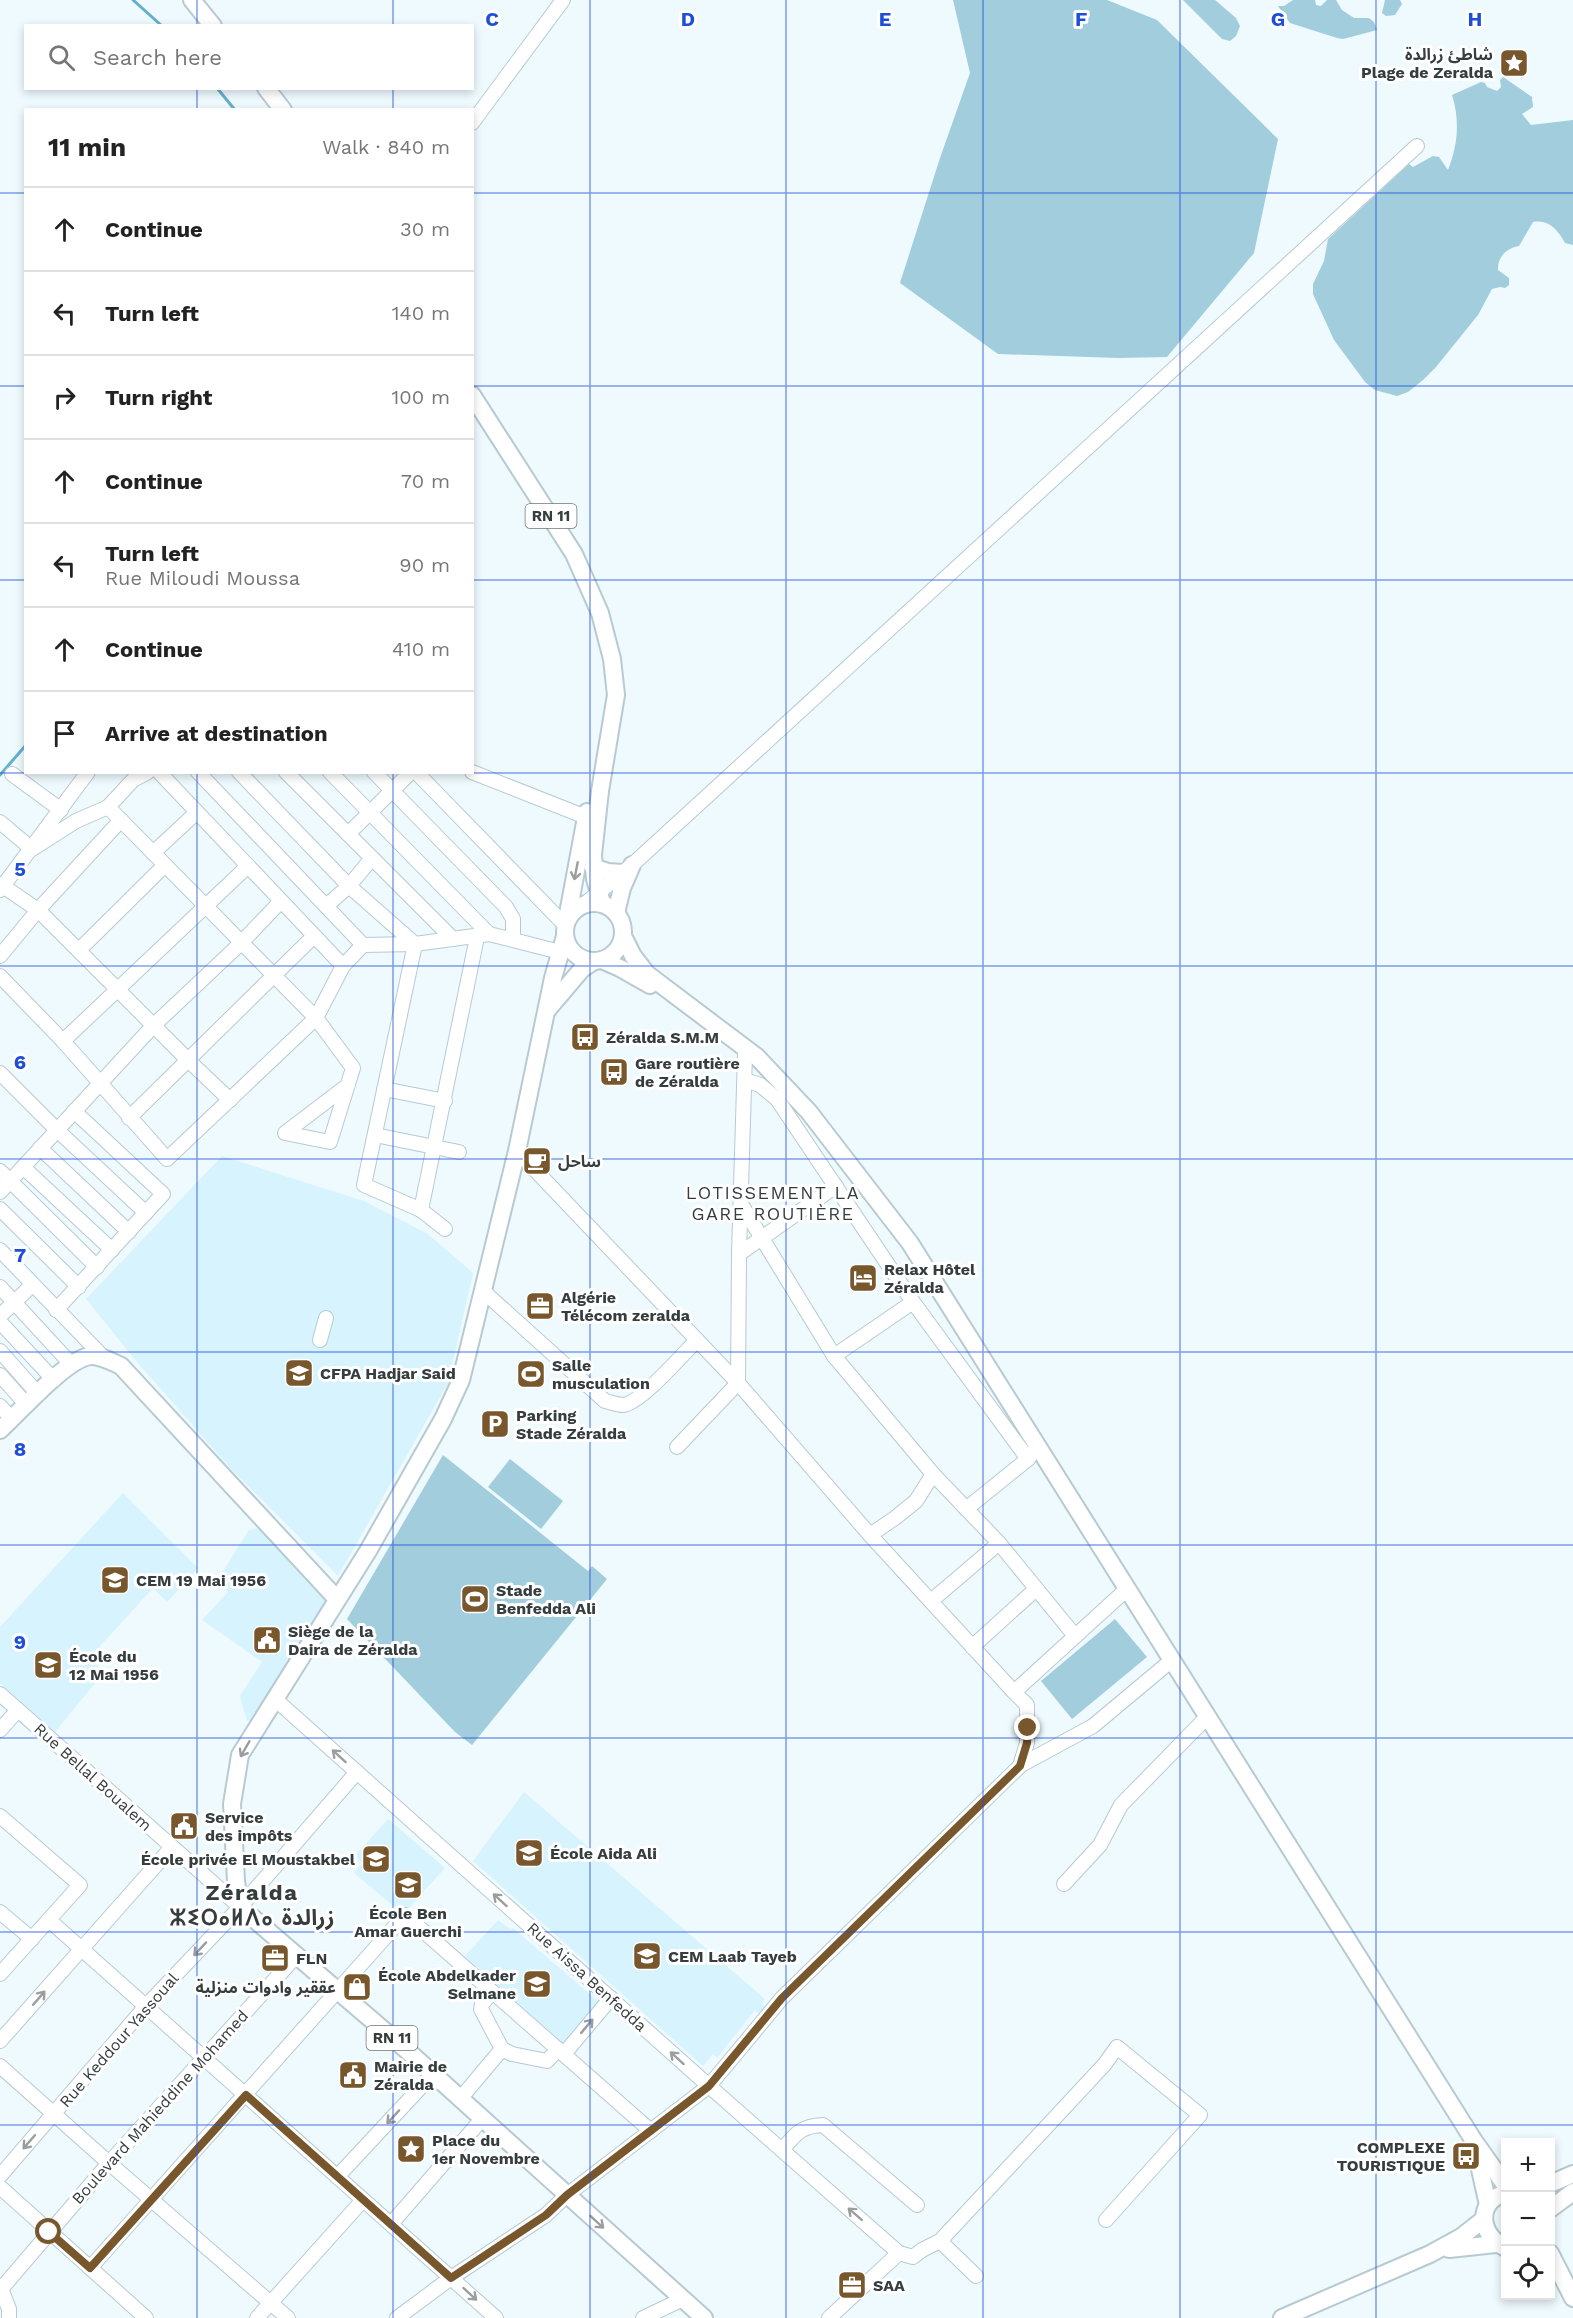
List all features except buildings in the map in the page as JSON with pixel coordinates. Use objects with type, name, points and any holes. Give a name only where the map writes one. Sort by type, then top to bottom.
[{"type":"main road","points":[[192,0],[211,24]]},
{"type":"main road","points":[[268,90],[281,108]]},
{"type":"main road","name":"RN 11","points":[[474,398],[574,554],[600,613],[609,648],[610,680],[607,712],[564,933],[517,1151],[461,1380],[448,1409],[368,1551],[336,1598],[276,1700],[240,1755],[233,1794],[233,1841],[240,1907],[433,2074],[704,2318]]},
{"type":"main road","points":[[609,648],[615,671],[616,695],[600,791],[593,867],[601,903],[621,920],[623,936],[633,956],[647,974],[747,1048],[768,1069],[809,1112],[910,1243],[1032,1452],[1127,1589],[1474,2141],[1501,2179]]},
{"type":"main road","points":[[593,867],[608,872],[627,869],[622,888],[601,903],[572,912],[564,933],[572,951],[578,956],[598,960],[643,980],[768,1069]]},
{"type":"main road","points":[[548,1009],[582,969],[616,951],[623,936]]},
{"type":"main road","points":[[6,1424],[70,1364],[91,1356],[121,1366],[336,1598]]},
{"type":"main road","points":[[1474,2141],[1486,2212],[1486,2231],[1501,2246]]},
{"type":"main road","points":[[1555,2182],[1573,2174]]},
{"type":"main road","points":[[1555,2206],[1573,2192]]},
{"type":"main road","points":[[1282,2318],[1430,2254],[1461,2237],[1501,2194]]},
{"type":"main road","points":[[1430,2254],[1466,2246],[1501,2246]]},
{"type":"main road","points":[[1555,2261],[1573,2298]]},
{"type":"main road","points":[[1555,2286],[1573,2307]]},
{"type":"street","points":[[474,120],[563,0]]},
{"type":"street","points":[[601,903],[627,869],[1417,146]]},
{"type":"street","points":[[474,773],[586,817]]},
{"type":"street","points":[[12,774],[61,810]]},
{"type":"street","points":[[87,774],[1,887],[38,910],[230,1100]]},
{"type":"street","points":[[32,849],[75,821],[108,807],[134,780],[144,774]]},
{"type":"street","points":[[161,774],[344,966]]},
{"type":"street","points":[[200,774],[363,945]]},
{"type":"street","points":[[241,774],[349,886],[415,944]]},
{"type":"street","points":[[290,774],[453,939]]},
{"type":"street","points":[[332,774],[483,936]]},
{"type":"street","points":[[376,774],[506,907],[514,925],[513,939]]},
{"type":"street","points":[[348,834],[409,774]]},
{"type":"street","points":[[418,774],[564,933]]},
{"type":"street","points":[[108,807],[316,1018],[353,1068],[348,1085],[330,1142],[285,1133],[348,1085]]},
{"type":"street","points":[[153,853],[197,812]]},
{"type":"street","points":[[0,956],[38,910],[121,820]]},
{"type":"street","points":[[0,822],[32,849]]},
{"type":"street","points":[[326,906],[349,886],[372,858]]},
{"type":"street","points":[[79,950],[165,865]]},
{"type":"street","points":[[63,1041],[248,866]]},
{"type":"street","points":[[0,1192],[154,1024],[241,943],[281,901]]},
{"type":"street","points":[[0,976],[101,1082],[129,1118],[167,1159],[316,1018],[344,966],[363,945],[415,944],[483,936],[513,939],[564,933]]},
{"type":"street","points":[[129,1118],[315,936]]},
{"type":"street","points":[[421,1210],[483,936]]},
{"type":"street","points":[[415,944],[364,1185],[421,1210],[445,1229]]},
{"type":"street","points":[[677,1447],[738,1383],[745,1054]]},
{"type":"street","points":[[0,1073],[146,1213]]},
{"type":"street","points":[[745,1080],[760,1085],[777,1099],[913,1302],[1032,1452],[966,1509]]},
{"type":"street","points":[[384,1089],[445,1101]]},
{"type":"street","points":[[56,1310],[163,1194],[74,1112]]},
{"type":"street","points":[[375,1135],[459,1152]]},
{"type":"street","points":[[40,1148],[129,1232]]},
{"type":"street","points":[[517,1151],[738,1383],[870,1535],[1027,1705],[1027,1743],[1020,1766]]},
{"type":"street","points":[[23,1167],[112,1250]]},
{"type":"street","points":[[0,1171],[97,1267]]},
{"type":"street","points":[[739,1254],[836,1186]]},
{"type":"street","points":[[741,1204],[834,1356],[933,1474],[999,1543],[1075,1636]]},
{"type":"street","points":[[0,1209],[79,1287]]},
{"type":"street","points":[[0,1251],[105,1359]]},
{"type":"street","points":[[0,1316],[32,1285]]},
{"type":"street","points":[[0,1287],[70,1364]]},
{"type":"street","points":[[483,1291],[604,1401],[616,1404],[623,1405],[639,1398],[697,1340]]},
{"type":"street","points":[[834,1356],[913,1302]]},
{"type":"street","points":[[320,1340],[326,1318]]},
{"type":"street","points":[[0,1322],[54,1380]]},
{"type":"street","points":[[0,1351],[33,1399]]},
{"type":"street","points":[[0,1375],[33,1399]]},
{"type":"street","points":[[0,1406],[6,1424]]},
{"type":"street","points":[[870,1535],[916,1501],[933,1474]]},
{"type":"street","points":[[931,1601],[999,1543]]},
{"type":"street","points":[[972,1647],[1036,1589]]},
{"type":"street","points":[[1014,1692],[1127,1589]]},
{"type":"street","points":[[397,2318],[451,2278],[546,2215],[567,2195],[709,2086],[782,1998],[1020,1766],[1093,1726],[1172,1660]]},
{"type":"street","name":"Rue Bellal Boualem","points":[[0,1694],[240,1907]]},
{"type":"street","name":"Rue Aissa Benfedda","points":[[276,1700],[900,2253]]},
{"type":"street","points":[[0,1730],[18,1710]]},
{"type":"street","points":[[1064,1884],[1100,1845],[1121,1804],[1207,1717]]},
{"type":"street","name":"Rue Keddour Yassoual","points":[[0,2176],[146,2006],[240,1907],[357,1772]]},
{"type":"street","points":[[0,1816],[80,1885],[0,1974]]},
{"type":"street","points":[[0,2041],[172,1847]]},
{"type":"street","points":[[0,1912],[32,1939]]},
{"type":"street","points":[[90,2268],[405,1916],[651,2131]]},
{"type":"street","points":[[49,1920],[496,2318]]},
{"type":"street","name":"Boulevard Mahieddine Mohamed","points":[[1,2287],[109,2163],[297,1955]]},
{"type":"street","points":[[492,1992],[482,2004],[481,2009],[502,2049],[512,2054],[547,2061],[561,2052],[611,1998]]},
{"type":"street","points":[[829,2318],[900,2253],[914,2257],[940,2241],[1104,2065],[1117,2047],[1200,2115],[1106,2220]]},
{"type":"street","points":[[460,2099],[502,2049]]},
{"type":"street","points":[[0,2066],[288,2318]]},
{"type":"street","points":[[337,2176],[433,2074]]},
{"type":"street","points":[[391,2224],[482,2119]]},
{"type":"street","points":[[782,2150],[799,2130],[810,2126],[823,2126],[917,2205]]},
{"type":"street","points":[[0,2187],[146,2318]]},
{"type":"street","points":[[257,2318],[363,2200]]},
{"type":"street","points":[[940,2241],[976,2276]]},
{"type":"street","points":[[1,2287],[9,2309],[9,2318]]},
{"type":"street","points":[[643,2318],[683,2299]]},
{"type":"shaded area","points":[[953,0],[1107,0],[1157,20],[1278,139],[1254,253],[1167,357],[1118,358],[998,354],[900,283],[970,73]]},
{"type":"shaded area","points":[[1183,0],[1215,0],[1236,18],[1240,26],[1236,36],[1230,41],[1222,39]]},
{"type":"shaded area","points":[[1293,0],[1315,0],[1316,5],[1321,6],[1327,0],[1336,0],[1342,10],[1354,18],[1369,18],[1374,22],[1377,30],[1343,39],[1290,23],[1278,6],[1284,6]]},
{"type":"shaded area","points":[[1385,0],[1400,0],[1402,4],[1395,15],[1386,16],[1382,13]]},
{"type":"shaded area","points":[[1503,77],[1532,97],[1533,107],[1522,114],[1531,125],[1573,120],[1573,245],[1565,243],[1556,230],[1548,224],[1533,222],[1519,246],[1507,251],[1499,261],[1498,270],[1509,278],[1509,285],[1505,288],[1492,289],[1478,315],[1436,367],[1408,392],[1397,396],[1375,390],[1365,382],[1334,340],[1313,294],[1313,284],[1324,261],[1328,239],[1409,164],[1413,167],[1433,156],[1439,157],[1448,170],[1457,132],[1452,95],[1481,82],[1497,91],[1501,87],[1500,80]]},
{"type":"shaded area","name":"CFPA Hadjar Said","points":[[222,1156],[364,1201],[428,1234],[473,1273],[448,1383],[338,1576],[233,1471],[137,1362],[86,1299]]},
{"type":"shaded area","name":"Stade Benfedda Ali","points":[[443,1455],[588,1571],[592,1566],[607,1579],[472,1745],[455,1732],[347,1619]]},
{"type":"shaded area","points":[[510,1459],[563,1501],[541,1529],[488,1487]]},
{"type":"shaded area","name":"CEM 19 Mai 1956","points":[[123,1493],[198,1568],[167,1602],[153,1588],[89,1658],[104,1672],[55,1732],[0,1683],[0,1627]]},
{"type":"shaded area","name":"Siège de la Daira de Zéralda","points":[[259,1528],[330,1598],[256,1720],[247,1721],[240,1696],[262,1662],[202,1620],[228,1592],[216,1582],[249,1530]]},
{"type":"shaded area","points":[[1115,1619],[1147,1657],[1072,1719],[1041,1681]]},
{"type":"shaded area","name":"CEM Laab Tayeb","points":[[524,1792],[765,1999],[762,2004],[766,2007],[760,2014],[755,2010],[717,2058],[713,2054],[703,2066],[473,1861]]},
{"type":"shaded area","points":[[388,1819],[445,1868],[403,1914],[354,1873],[362,1863],[355,1856]]},
{"type":"shaded area","name":"École Abdelkader Selmane","points":[[498,1920],[511,1930],[513,1928],[600,2003],[564,2044],[465,1956]]},
{"type":"waterway","points":[[133,0],[160,24]]},
{"type":"waterway","points":[[219,90],[233,108]]},
{"type":"waterway","points":[[0,775],[24,747]]},
{"type":"place","name":"شاطئ زرالدة Plage de Zeralda","points":[[1514,63]]},
{"type":"place","name":"Zéralda S.M.M","points":[[585,1037]]},
{"type":"place","name":"Gare routière de Zéralda","points":[[614,1072]]},
{"type":"place","name":"ساحل","points":[[537,1161]]},
{"type":"place","name":"Relax Hôtel Zéralda","points":[[863,1278]]},
{"type":"place","name":"Algérie Télécom zeralda","points":[[540,1306]]},
{"type":"place","name":"CFPA Hadjar Said","points":[[299,1373]]},
{"type":"place","name":"Salle musculation","points":[[531,1374]]},
{"type":"place","name":"Parking Stade Zéralda","points":[[495,1424]]},
{"type":"place","name":"CEM 19 Mai 1956","points":[[115,1580]]},
{"type":"place","name":"Stade Benfedda Ali","points":[[475,1599]]},
{"type":"place","name":"Siège de la Daira de Zéralda","points":[[267,1640]]},
{"type":"place","name":"École du 12 Mai 1956","points":[[48,1665]]},
{"type":"place","name":"Service des impôts","points":[[184,1826]]},
{"type":"place","name":"École Aida Ali","points":[[529,1853]]},
{"type":"place","name":"École privée El Moustakbel","points":[[376,1859]]},
{"type":"place","name":"École Ben Amar Guerchi","points":[[408,1885]]},
{"type":"place","name":"CEM Laab Tayeb","points":[[647,1956]]},
{"type":"place","name":"FLN","points":[[275,1958]]},
{"type":"place","name":"École Abdelkader Selmane","points":[[537,1984]]},
{"type":"place","name":"عققير وادوات منزلية","points":[[357,1987]]},
{"type":"place","name":"Mairie de Zéralda","points":[[353,2075]]},
{"type":"place","name":"Place du 1er Novembre","points":[[411,2149]]},
{"type":"place","name":"COMPLEXE TOURISTIQUE","points":[[1466,2156]]},
{"type":"place","name":"SAA","points":[[852,2285]]},
{"type":"district","name":"LOTISSEMENT LA GARE ROUTIÈRE","points":[[773,1202]]},
{"type":"district","name":"Zéralda ⵣⵉⵔⴰⵍⴷⴰ زرالدة","points":[[252,1904]]},
{"type":"route","points":[[49,2232],[90,2268],[246,2095],[451,2278],[546,2215],[567,2195],[709,2086],[782,1998],[1020,1766],[1027,1743],[1028,1728]]}]
